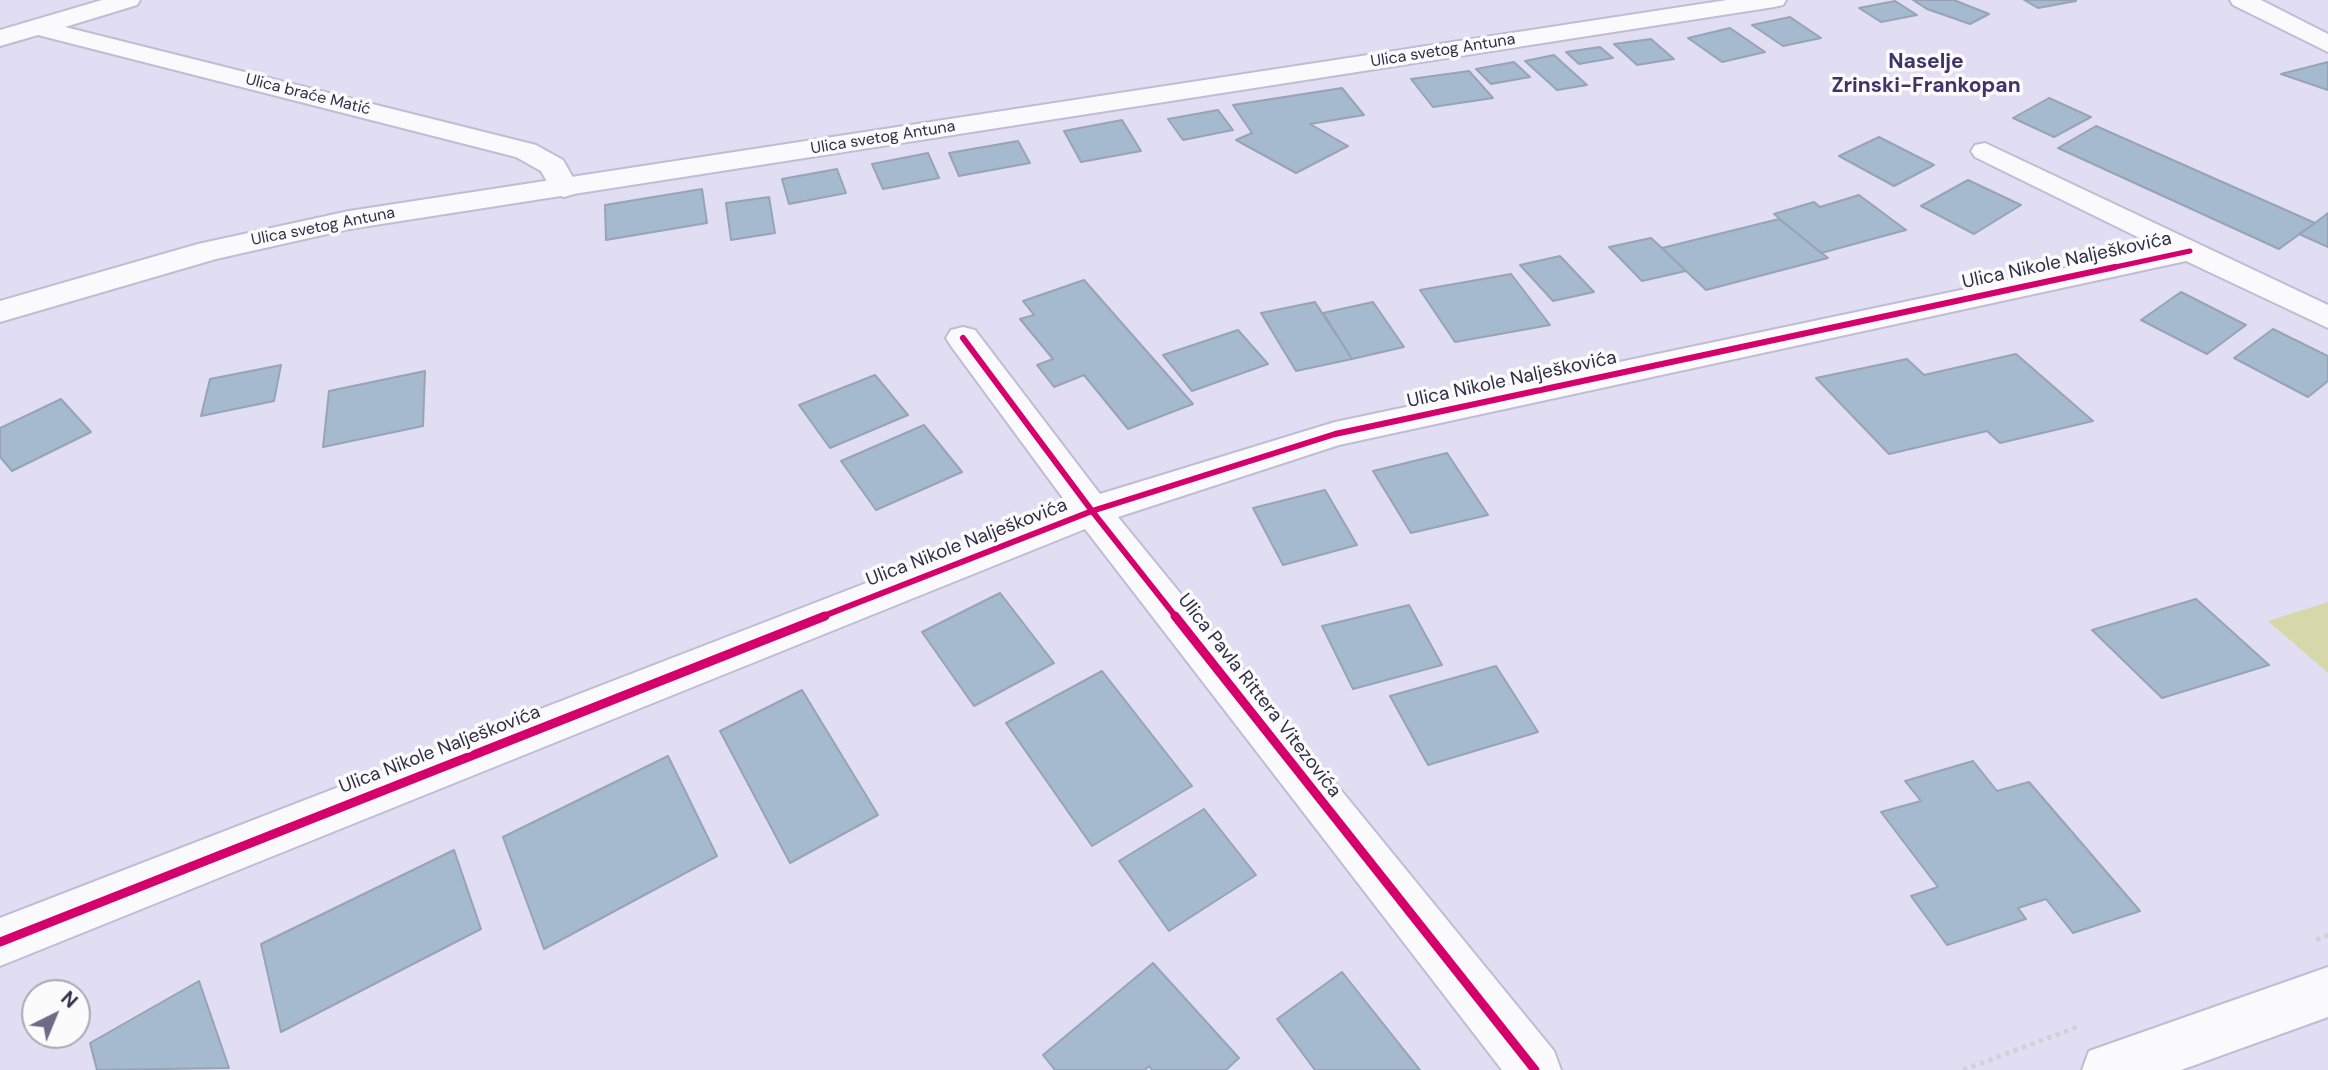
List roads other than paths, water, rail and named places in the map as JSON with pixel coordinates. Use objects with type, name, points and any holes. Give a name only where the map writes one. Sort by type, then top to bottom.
[{"type":"street","points":[[0,38],[128,0]]},
{"type":"street","name":"Ulica svetog Antuna","points":[[0,312],[222,248],[349,220],[1767,0]]},
{"type":"street","points":[[2242,0],[2328,44]]},
{"type":"street","name":"Ulica braće Matić","points":[[37,27],[526,150],[553,166],[564,188]]},
{"type":"street","points":[[1985,151],[2328,318]]},
{"type":"street","name":"Ulica Nikole Nalješkovića","points":[[0,942],[75,910],[1092,511],[1335,434],[2190,251]]},
{"type":"street","name":"Ulica Pavla Rittera Vitezovića","points":[[963,338],[1092,511],[1535,1070]]},
{"type":"street","points":[[2108,1070],[2328,992]]},
{"type":"district","name":"Naselje Zrinski-Frankopan","points":[[1926,74]]}]
